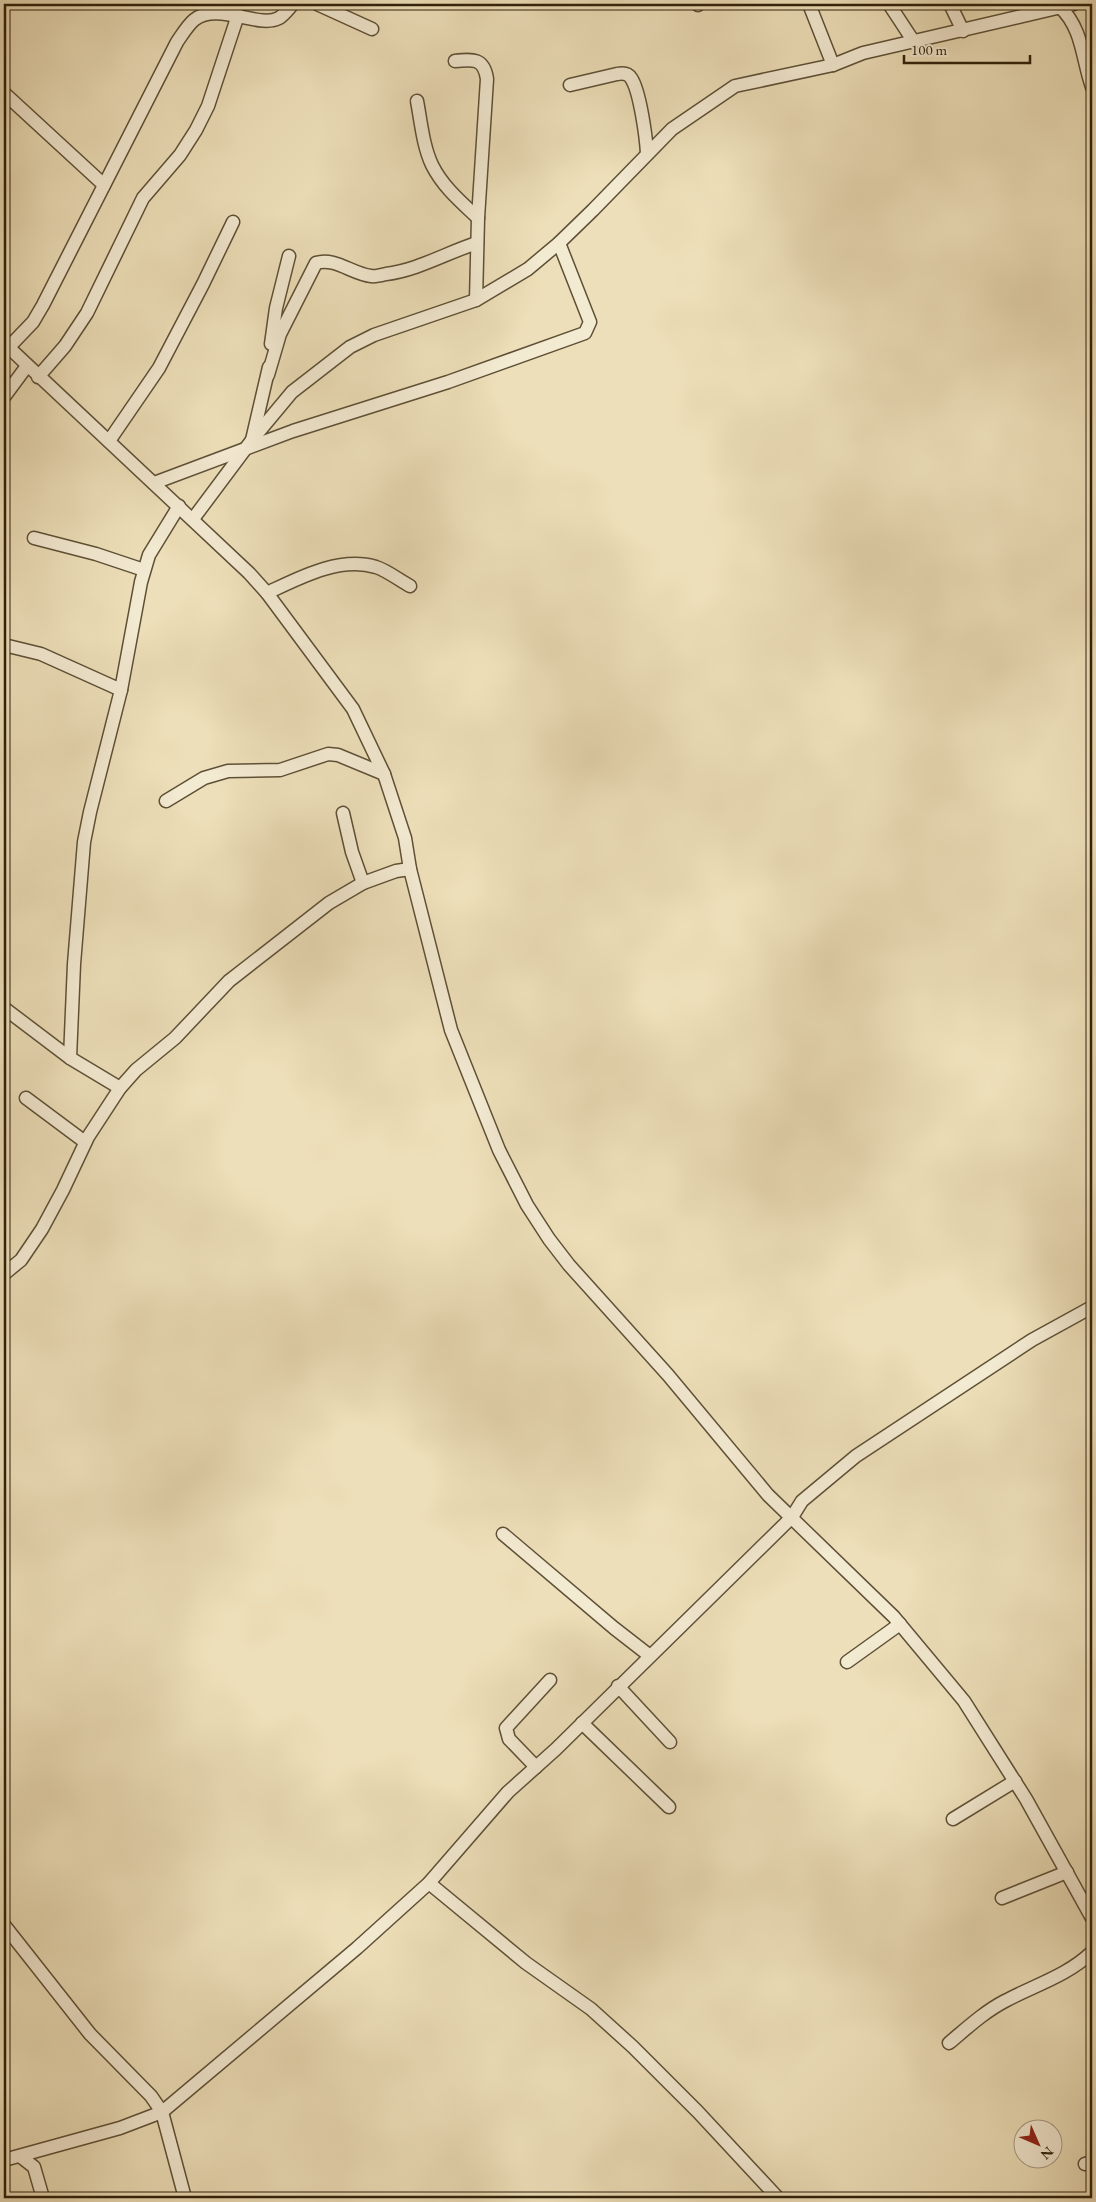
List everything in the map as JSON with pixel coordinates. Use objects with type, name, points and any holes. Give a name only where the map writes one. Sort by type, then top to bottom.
[{"type":"street","points":[[292,4],[279,18],[272,20],[238,15],[204,15],[187,28],[177,42],[43,305],[33,322],[6,345],[38,377],[194,519],[249,573],[267,593],[353,709],[384,774],[405,838],[410,869],[451,1030],[499,1150],[527,1205],[569,1265],[668,1375],[768,1495],[900,1624],[964,1701],[1015,1781],[1092,1918]]},
{"type":"street","points":[[317,4],[372,29]]},
{"type":"street","points":[[809,4],[833,65]]},
{"type":"street","points":[[889,4],[914,42]]},
{"type":"street","points":[[950,4],[964,31]]},
{"type":"street","points":[[194,519],[249,444],[292,392],[350,347],[374,335],[476,300],[528,269],[559,243],[672,129],[735,86],[833,65],[863,54],[1074,4]]},
{"type":"street","points":[[1060,7],[1070,17],[1081,41],[1084,61],[1092,87]]},
{"type":"street","points":[[38,377],[65,346],[87,313],[143,198],[180,155],[196,130],[208,106],[238,15]]},
{"type":"street","points":[[455,61],[470,60],[478,62],[485,69],[486,74],[478,218],[476,300]]},
{"type":"street","points":[[570,84],[623,73],[631,78],[646,135],[647,153]]},
{"type":"street","points":[[4,94],[104,185]]},
{"type":"street","points":[[417,101],[428,153],[433,166],[455,197],[478,218]]},
{"type":"street","points":[[109,441],[159,368],[203,284],[232,222]]},
{"type":"street","points":[[154,483],[249,444],[448,382],[585,333],[590,322],[559,243]]},
{"type":"street","points":[[249,444],[280,334],[316,263],[334,264],[371,276],[421,266],[455,250],[477,244]]},
{"type":"street","points":[[268,374],[276,308],[289,256]]},
{"type":"street","points":[[4,397],[28,366]]},
{"type":"street","points":[[70,1058],[74,964],[84,842],[121,690],[144,570],[149,555],[179,506]]},
{"type":"street","points":[[34,538],[96,554],[144,570]]},
{"type":"street","points":[[267,593],[301,577],[333,567],[362,564],[378,568],[410,586]]},
{"type":"street","points":[[4,645],[41,654],[121,690]]},
{"type":"street","points":[[166,801],[204,778],[228,771],[280,770],[328,754],[338,755],[384,774]]},
{"type":"street","points":[[343,813],[352,852],[363,883]]},
{"type":"street","points":[[4,1274],[21,1260],[42,1229],[63,1190],[85,1142],[120,1088],[136,1070],[175,1038],[229,981],[329,903],[363,883],[396,871],[410,869]]},
{"type":"street","points":[[7,1014],[70,1058],[120,1088]]},
{"type":"street","points":[[26,1098],[85,1142]]},
{"type":"street","points":[[4,2160],[120,2128],[162,2112],[357,1948],[430,1883],[508,1792],[536,1768],[792,1517],[802,1501],[856,1456],[1032,1340],[1092,1307]]},
{"type":"street","points":[[504,1534],[614,1628],[650,1656]]},
{"type":"street","points":[[848,1662],[900,1624]]},
{"type":"street","points":[[536,1768],[509,1739],[506,1728],[550,1680]]},
{"type":"street","points":[[618,1686],[670,1742]]},
{"type":"street","points":[[582,1723],[669,1807]]},
{"type":"street","points":[[953,1819],[1015,1781]]},
{"type":"street","points":[[1002,1898],[1067,1872]]},
{"type":"street","points":[[430,1883],[526,1963],[591,2009],[606,2022],[698,2112],[778,2198]]},
{"type":"street","points":[[4,1926],[90,2034],[151,2096],[162,2112],[185,2198]]},
{"type":"street","points":[[949,2043],[977,2020],[1005,2001],[1064,1973],[1092,1952]]},
{"type":"street","points":[[20,2156],[34,2167],[43,2198]]}]
